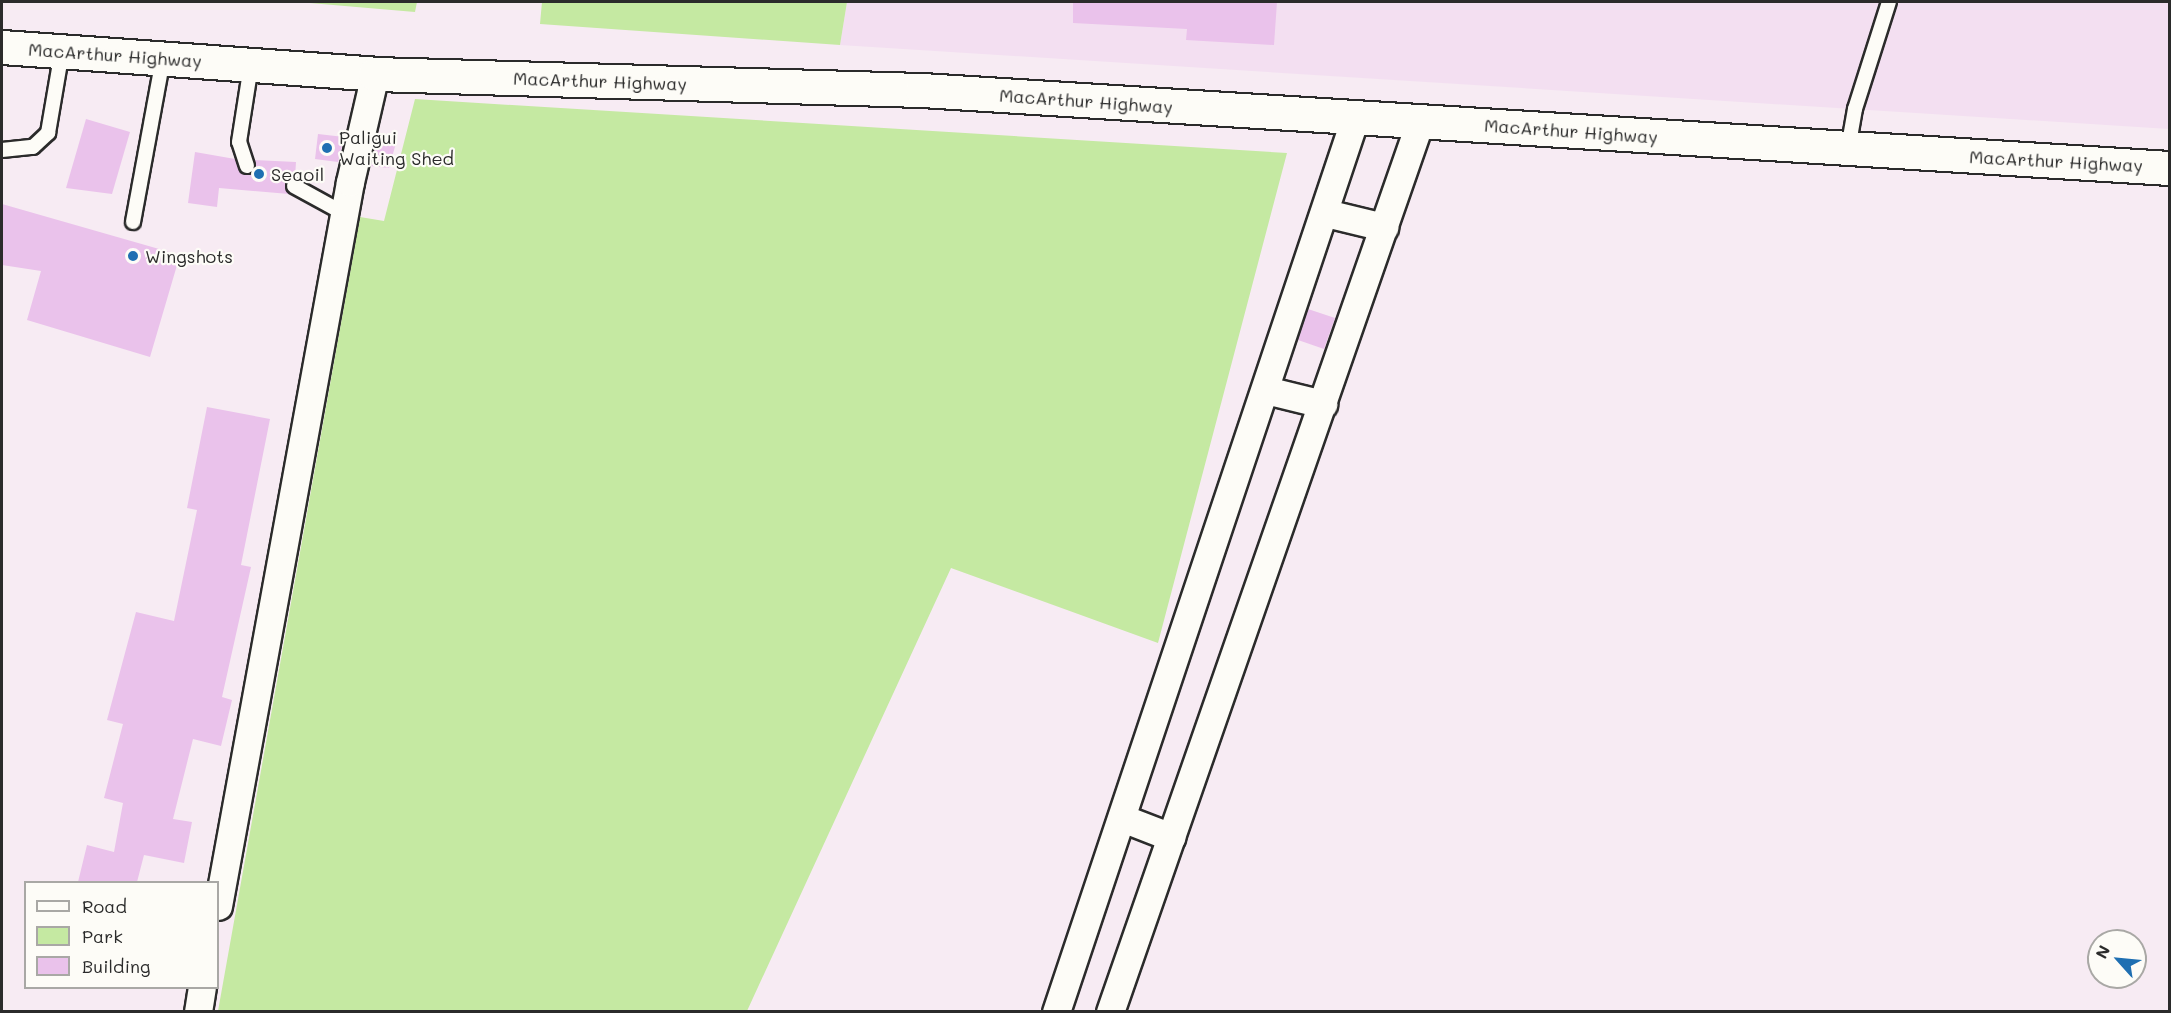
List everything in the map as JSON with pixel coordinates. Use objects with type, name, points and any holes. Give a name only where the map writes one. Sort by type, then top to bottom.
[{"type":"highway","name":"MacArthur Highway","points":[[2,47],[375,74],[922,90],[2169,168]]},
{"type":"street","points":[[219,901],[345,214],[375,74]]},
{"type":"street","points":[[1056,1011],[1326,213],[1355,118]]},
{"type":"street","points":[[1110,1011],[1420,122]]},
{"type":"street","points":[[1326,213],[1384,227]]},
{"type":"street","points":[[1266,390],[1323,404]]},
{"type":"street","points":[[1122,818],[1171,837]]},
{"type":"street","points":[[198,1011],[202,989]]},
{"type":"lane","points":[[1848,149],[1855,109],[1889,2]]},
{"type":"lane","points":[[2,150],[33,147],[48,133],[62,51]]},
{"type":"lane","points":[[134,222],[163,59]]},
{"type":"lane","points":[[247,166],[239,142],[251,65]]},
{"type":"lane","points":[[294,186],[345,214]]},
{"type":"shaded area","points":[[847,2],[2169,2],[2169,129],[840,45]]},
{"type":"green space","points":[[298,2],[417,2],[415,12]]},
{"type":"green space","points":[[542,2],[847,2],[840,45],[540,24]]},
{"type":"green space","points":[[415,99],[1287,153],[1158,643],[951,568],[747,1011],[218,1011],[360,217],[384,221]]},
{"type":"building","points":[[1073,2],[1277,2],[1274,45],[1186,40],[1187,29],[1073,23]]},
{"type":"building","points":[[86,119],[130,132],[112,194],[66,188]]},
{"type":"building","name":"Paligui Waiting Shed","points":[[318,134],[344,137],[338,162],[315,159]]},
{"type":"building","points":[[376,141],[396,143],[389,168],[370,166]]},
{"type":"building","points":[[195,152],[235,159],[246,175],[254,171],[254,160],[296,162],[295,177],[286,182],[289,194],[219,188],[217,207],[188,203]]},
{"type":"building","points":[[2,204],[180,255],[150,357],[27,320],[41,271],[2,265]]},
{"type":"building","points":[[1308,309],[1335,318],[1324,349],[1298,340]]},
{"type":"building","points":[[207,407],[270,419],[241,565],[251,567],[222,697],[232,700],[221,746],[193,739],[173,819],[192,822],[184,863],[144,855],[137,881],[78,881],[87,845],[114,852],[123,803],[104,798],[123,724],[107,720],[136,612],[174,621],[197,510],[187,508]]},
{"type":"place","name":"Paligui Waiting Shed","points":[[327,148]]},
{"type":"place","name":"Seaoil","points":[[259,174]]},
{"type":"place","name":"Wingshots","points":[[133,256]]}]
